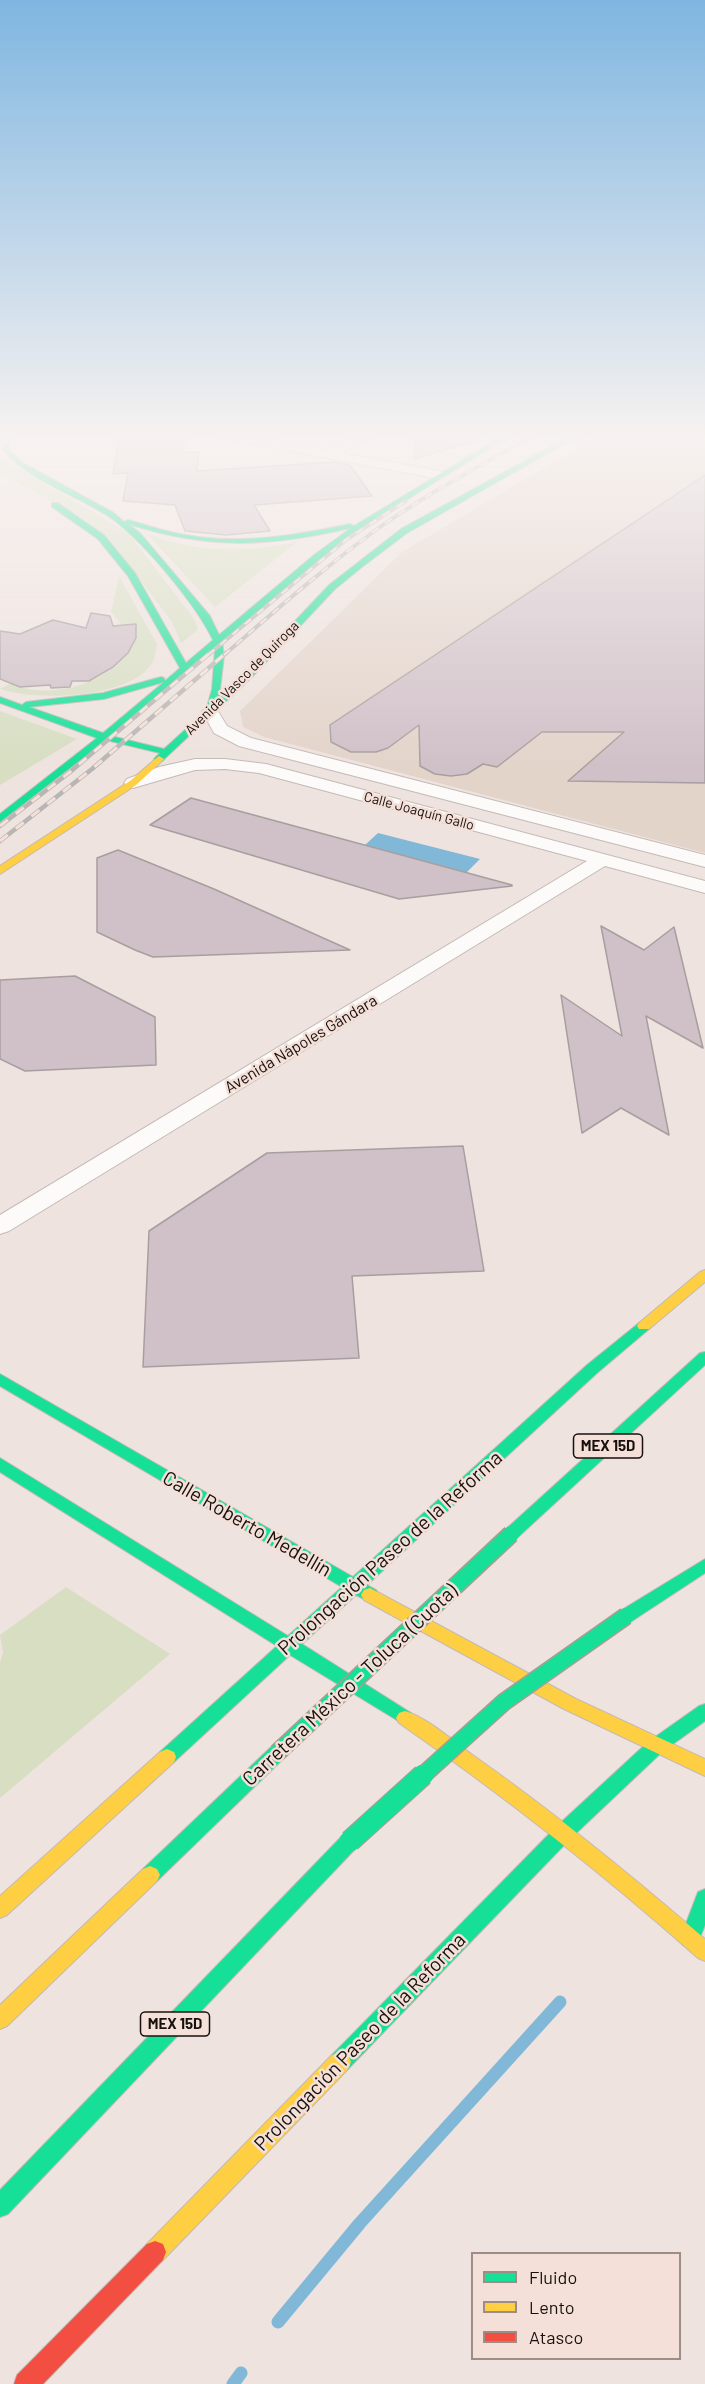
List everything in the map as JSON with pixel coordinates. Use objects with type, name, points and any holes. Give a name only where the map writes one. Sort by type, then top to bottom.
[{"type":"main road","points":[[108,545],[132,575],[180,670]]},
{"type":"main road","points":[[146,545],[207,618],[219,641],[220,675],[210,711]]},
{"type":"main road","points":[[0,819],[104,737],[180,670],[219,641],[258,604],[333,545]]},
{"type":"main road","name":"Avenida Vasco de Quiroga","points":[[0,871],[133,783],[249,675],[332,587],[385,545]]},
{"type":"main road","points":[[317,557],[333,564],[359,565]]},
{"type":"main road","points":[[15,705],[61,703],[120,693],[180,670]]},
{"type":"main road","points":[[0,700],[104,737],[166,752]]},
{"type":"main road","name":"Prolongación Paseo de la Reforma","points":[[0,1908],[592,1369],[705,1275]]},
{"type":"main road","name":"Carretera México - Toluca (Cuota)","points":[[0,2019],[277,1753],[511,1534],[705,1357]]},
{"type":"main road","name":"Calle Roberto Medellín","points":[[0,1379],[353,1586],[511,1673],[655,1747],[705,1768]]},
{"type":"main road","points":[[0,1464],[290,1644],[455,1751],[564,1832],[705,1952]]},
{"type":"main road","name":"MEX 15D","points":[[0,2206],[350,1841],[504,1702],[705,1565]]},
{"type":"main road","name":"Prolongación Paseo de la Reforma","points":[[26,2384],[564,1832],[655,1747],[705,1711]]},
{"type":"main road","points":[[690,1939],[705,1898]]},
{"type":"street","name":"Calle Joaquín Gallo","points":[[210,711],[220,729],[230,735],[286,752],[705,861]]},
{"type":"street","points":[[260,768],[286,752]]},
{"type":"street","name":"Calle Joaquín Gallo","points":[[133,783],[184,765],[226,762],[260,768],[600,861],[705,887]]},
{"type":"street","name":"Avenida Nápoles Gándara","points":[[0,1226],[600,861]]},
{"type":"shaded area","points":[[413,545],[705,545],[705,853],[264,737],[243,727],[240,711],[402,552]]},
{"type":"green space","points":[[114,545],[137,545],[195,620],[198,630],[181,643],[172,622]]},
{"type":"green space","points":[[157,545],[240,549],[293,545],[215,607]]},
{"type":"green space","points":[[119,576],[157,644],[150,666],[138,677],[101,691],[56,696],[15,693],[0,689],[11,683],[28,689],[48,691],[69,688],[89,682],[108,672],[122,659],[132,643],[136,624],[122,625],[111,612]]},
{"type":"green space","points":[[0,711],[77,739],[0,785]]},
{"type":"green space","points":[[66,1587],[170,1654],[0,1798],[0,1663],[3,1652],[0,1635]]},
{"type":"water","points":[[378,833],[480,859],[466,873],[365,845]]},
{"type":"building","points":[[600,545],[705,545],[705,783],[568,781],[624,732],[542,732],[497,767],[483,764],[467,774],[451,776],[435,774],[420,766],[419,725],[388,748],[376,752],[351,752],[331,742],[330,725]]},
{"type":"building","points":[[91,613],[110,616],[113,626],[136,624],[136,638],[128,653],[113,667],[89,681],[72,681],[70,687],[51,688],[50,685],[20,687],[0,679],[0,631],[20,634],[53,620],[86,628]]},
{"type":"building","points":[[191,798],[512,886],[399,899],[150,825]]},
{"type":"building","points":[[118,850],[214,889],[350,950],[153,957],[135,950],[97,932],[97,858]]},
{"type":"building","points":[[601,926],[644,950],[674,927],[703,1048],[646,1016],[669,1135],[621,1108],[582,1133],[561,995],[622,1036]]},
{"type":"building","points":[[75,976],[155,1017],[156,1065],[25,1071],[0,1059],[0,980]]},
{"type":"building","points":[[463,1146],[484,1271],[352,1276],[359,1358],[143,1367],[149,1231],[267,1153]]},
{"type":"waterway","points":[[278,2322],[360,2223],[560,2002]]},
{"type":"waterway","points":[[233,2384],[241,2373]]},
{"type":"railway","points":[[208,655],[340,545]]},
{"type":"railway","points":[[224,655],[356,545]]},
{"type":"railway","points":[[0,826],[70,772],[210,653]]},
{"type":"railway","points":[[0,841],[92,769],[226,653]]},
{"type":"traffic: fast","points":[[108,545],[132,575],[184,667]]},
{"type":"traffic: fast","points":[[146,545],[207,618],[218,641],[220,656],[217,689],[210,711]]},
{"type":"traffic: fast","points":[[0,819],[104,737],[333,545]]},
{"type":"traffic: fast","points":[[159,759],[249,675],[332,587],[385,545]]},
{"type":"traffic: fast","points":[[26,705],[104,696],[161,680]]},
{"type":"traffic: fast","points":[[0,700],[104,737],[166,752]]},
{"type":"traffic: fast","points":[[167,1757],[592,1369],[644,1326]]},
{"type":"traffic: fast","points":[[511,1534],[705,1357]]},
{"type":"traffic: fast","points":[[0,1379],[370,1595]]},
{"type":"traffic: fast","points":[[0,1464],[405,1718]]},
{"type":"traffic: fast","points":[[277,1753],[511,1534]]},
{"type":"traffic: fast","points":[[626,1616],[705,1565]]},
{"type":"traffic: fast","points":[[350,1841],[504,1702],[626,1616]]},
{"type":"traffic: fast","points":[[340,2062],[564,1832],[655,1747],[705,1711]]},
{"type":"traffic: fast","points":[[150,1875],[277,1753]]},
{"type":"traffic: fast","points":[[0,2206],[350,1841]]},
{"type":"traffic: fast","points":[[690,1939],[705,1898]]},
{"type":"traffic: slow","points":[[0,871],[133,783],[159,759]]},
{"type":"traffic: slow","points":[[644,1326],[705,1275]]},
{"type":"traffic: slow","points":[[370,1595],[570,1704],[705,1768]]},
{"type":"traffic: slow","points":[[405,1718],[559,1830],[705,1952]]},
{"type":"traffic: slow","points":[[0,1909],[167,1757]]},
{"type":"traffic: slow","points":[[0,2019],[150,1875]]},
{"type":"traffic: slow","points":[[155,2252],[340,2062]]},
{"type":"traffic: jam","points":[[26,2384],[155,2252]]}]
